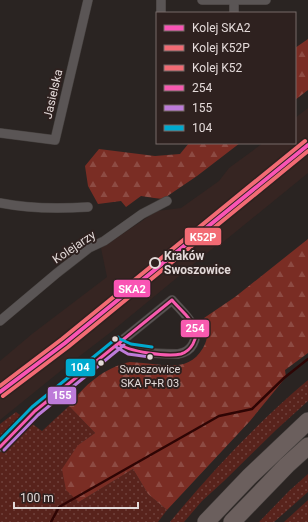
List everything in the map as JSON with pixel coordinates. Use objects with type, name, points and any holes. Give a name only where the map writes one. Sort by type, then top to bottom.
[{"type":"highway","points":[[206,522],[250,476],[308,421]]},
{"type":"highway","points":[[232,522],[308,446]]},
{"type":"street","name":"Jasielska","points":[[0,134],[55,140],[88,0]]},
{"type":"street","points":[[161,0],[161,12]]},
{"type":"street","points":[[202,0],[266,0]]},
{"type":"street","points":[[234,0],[234,12]]},
{"type":"street","name":"Kolejarzy","points":[[0,321],[56,273],[89,248],[104,242],[142,214],[167,201]]},
{"type":"street","points":[[0,203],[30,208],[50,209],[88,207]]},
{"type":"street","points":[[0,447],[35,411],[172,300],[195,329],[195,339],[189,349],[184,353],[174,354],[129,349],[118,344]]},
{"type":"shaded area","points":[[308,108],[308,173],[0,420],[0,361],[32,334],[107,277],[101,248],[157,211],[181,208],[219,181],[229,168],[262,144],[296,144],[296,117]]},
{"type":"shaded area","points":[[308,380],[308,401],[202,501],[184,522],[170,522],[253,430]]},
{"type":"shaded area","points":[[69,406],[95,433],[78,445],[79,502],[133,469],[148,494],[167,510],[158,522],[0,522],[0,424],[16,412],[42,431]]},
{"type":"shaded area","points":[[308,474],[308,492],[274,522],[259,522],[289,491]]},
{"type":"shaded area","points":[[308,500],[308,522],[284,522]]},
{"type":"green space","points":[[308,39],[308,90],[296,99],[296,47]]},
{"type":"green space","points":[[188,144],[239,144],[197,176],[163,199],[141,196],[126,207],[121,201],[98,204],[88,186],[85,166],[99,149],[155,156],[180,154]]},
{"type":"green space","points":[[308,239],[308,353],[285,370],[286,377],[250,421],[167,510],[148,494],[133,469],[79,502],[66,490],[62,469],[78,445],[95,433],[69,406],[81,391],[103,373],[112,368],[130,362],[176,365],[191,361],[203,348],[207,337],[204,318],[235,297]]},
{"type":"waterway","points":[[51,522],[59,507],[219,416],[252,409],[284,378],[308,359]]},
{"type":"rail line","name":"K52","points":[[0,386],[62,339],[305,141]]},
{"type":"rail line","name":"SKA2","points":[[0,392],[65,343],[308,145]]},
{"type":"rail line","name":"K52P","points":[[3,396],[68,347],[308,151]]},
{"type":"transit line","name":"254","points":[[118,343],[130,349],[167,355],[181,354],[188,350],[195,341],[195,329],[188,317],[172,300]]},
{"type":"transit line","name":"254","points":[[0,447],[35,411],[172,300]]},
{"type":"transit line","name":"104","points":[[0,440],[32,407],[118,337]]},
{"type":"transit line","name":"104","points":[[120,339],[131,344],[152,347]]},
{"type":"transit line","name":"155","points":[[4,450],[38,415],[124,345]]},
{"type":"transit line","name":"155","points":[[116,347],[128,354],[150,357]]},
{"type":"place","name":"Kraków Swoszowice","points":[[155,263]]},
{"type":"place","name":"Swoszowice SKA P+R 03","points":[[150,357]]}]
